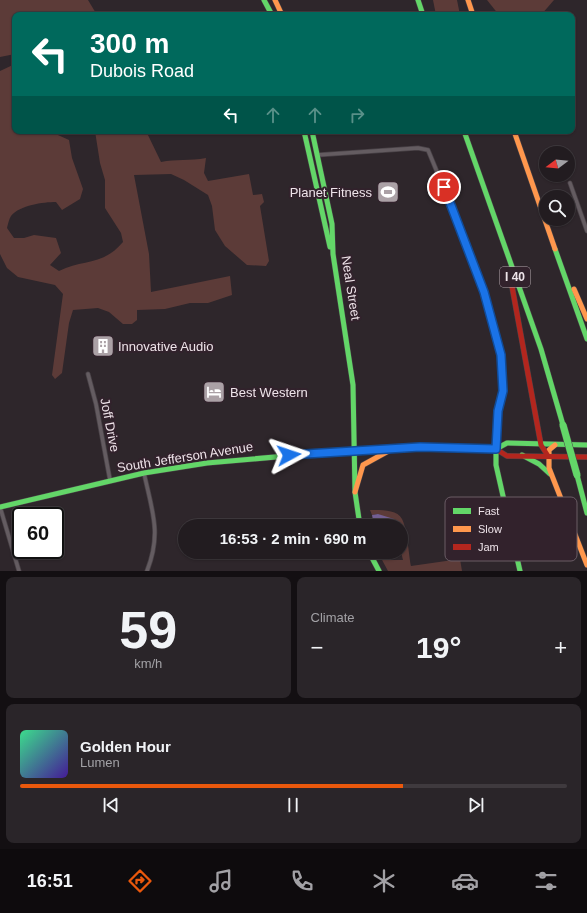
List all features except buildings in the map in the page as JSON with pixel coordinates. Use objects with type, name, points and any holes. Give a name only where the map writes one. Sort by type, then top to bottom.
[{"type":"main road","points":[[264,0],[270,12]]},
{"type":"main road","points":[[275,0],[281,12]]},
{"type":"main road","points":[[418,0],[422,12]]},
{"type":"main road","points":[[468,0],[472,12]]},
{"type":"main road","points":[[305,134],[324,225],[333,254]]},
{"type":"main road","name":"Neal Street","points":[[313,134],[332,224],[333,254],[353,384],[355,492],[359,519]]},
{"type":"main road","name":"I 40","points":[[465,134],[541,348],[587,513]]},
{"type":"main road","points":[[515,134],[587,338]]},
{"type":"main road","points":[[502,238],[515,297],[541,444],[544,452],[548,456]]},
{"type":"main road","points":[[552,239],[587,319]]},
{"type":"main road","name":"South Jefferson Avenue","points":[[496,449],[507,443],[587,445]]},
{"type":"main road","points":[[554,445],[549,450],[549,468],[561,497]]},
{"type":"main road","name":"South Jefferson Avenue","points":[[0,507],[144,473],[236,459],[355,450],[447,447],[496,449],[508,456],[587,456]]},
{"type":"main road","points":[[355,492],[363,465],[394,448]]},
{"type":"main road","points":[[496,449],[496,465],[503,497]]},
{"type":"main road","points":[[522,456],[539,464],[554,478]]},
{"type":"main road","points":[[577,539],[587,565]]},
{"type":"main road","points":[[373,559],[379,571]]},
{"type":"main road","points":[[518,561],[520,571]]},
{"type":"street","points":[[317,155],[418,148],[428,150],[464,237],[494,326],[503,375],[503,391],[498,411],[496,449]]},
{"type":"street","points":[[570,183],[587,231]]},
{"type":"street","name":"Joff Drive","points":[[88,374],[96,404],[110,480]]},
{"type":"street","points":[[144,473],[156,539],[153,555],[147,571]]},
{"type":"street","points":[[0,507],[19,571]]},
{"type":"shaded area","points":[[0,0],[88,0],[95,12],[12,12],[12,55],[0,57]]},
{"type":"shaded area","points":[[433,0],[457,0],[459,12],[435,12]]},
{"type":"shaded area","points":[[487,0],[554,0],[544,12],[497,12]]},
{"type":"shaded area","points":[[12,65],[12,134],[56,134],[69,140],[72,158],[83,189],[80,199],[62,210],[56,202],[51,202],[32,205],[20,209],[10,217],[7,228],[14,238],[24,238],[34,235],[56,238],[61,253],[50,265],[59,271],[68,267],[100,259],[115,250],[123,242],[121,233],[105,208],[105,180],[100,163],[95,134],[147,134],[161,162],[206,158],[204,173],[208,181],[249,174],[253,195],[262,194],[264,202],[260,206],[269,261],[266,266],[247,265],[225,246],[215,230],[212,206],[208,195],[171,174],[134,175],[149,254],[151,292],[230,276],[232,295],[208,303],[190,303],[165,309],[137,310],[137,320],[132,324],[123,324],[109,312],[98,308],[73,310],[69,323],[62,373],[55,379],[52,375],[63,294],[55,285],[18,277],[7,268],[0,254],[0,71]]},
{"type":"shaded area","points":[[370,510],[383,510],[396,513],[402,519],[387,519],[378,514],[372,515]]},
{"type":"shaded area","points":[[378,514],[394,519],[373,519],[372,515]]},
{"type":"shaded area","points":[[408,543],[411,566],[446,561],[460,561],[462,571],[388,571],[382,559],[408,559]]},
{"type":"traffic: fast","points":[[264,0],[270,12]]},
{"type":"traffic: fast","points":[[418,0],[422,12]]},
{"type":"traffic: fast","points":[[305,134],[330,247]]},
{"type":"traffic: fast","points":[[313,134],[332,224],[333,254],[353,385],[355,492],[359,519]]},
{"type":"traffic: fast","points":[[465,134],[541,349],[563,425]]},
{"type":"traffic: fast","points":[[555,249],[587,339]]},
{"type":"traffic: fast","points":[[563,425],[577,475]]},
{"type":"traffic: fast","points":[[496,449],[507,443],[587,445]]},
{"type":"traffic: fast","points":[[0,507],[144,473],[207,463],[355,450],[447,447],[496,449]]},
{"type":"traffic: fast","points":[[496,449],[496,465],[503,497]]},
{"type":"traffic: fast","points":[[522,455],[539,464],[550,474]]},
{"type":"traffic: fast","points":[[577,475],[587,513]]},
{"type":"traffic: fast","points":[[373,559],[379,571]]},
{"type":"traffic: fast","points":[[518,561],[520,571]]},
{"type":"traffic: slow","points":[[275,0],[281,12]]},
{"type":"traffic: slow","points":[[468,0],[472,12]]},
{"type":"traffic: slow","points":[[515,134],[555,249]]},
{"type":"traffic: slow","points":[[574,289],[587,319]]},
{"type":"traffic: slow","points":[[555,445],[549,450],[549,468],[560,497]]},
{"type":"traffic: slow","points":[[355,492],[363,465],[392,449]]},
{"type":"traffic: slow","points":[[577,539],[587,565]]},
{"type":"traffic: jam","points":[[509,270],[541,445],[548,456]]},
{"type":"traffic: jam","points":[[496,449],[507,456],[587,457]]},
{"type":"place","name":"Planet Fitness","points":[[388,192]]},
{"type":"place","name":"Innovative Audio","points":[[103,346]]},
{"type":"place","name":"Best Western","points":[[214,392]]},
{"type":"route","points":[[289,455],[329,451],[420,447],[496,449],[498,411],[503,391],[501,355],[484,292],[444,187]]}]
